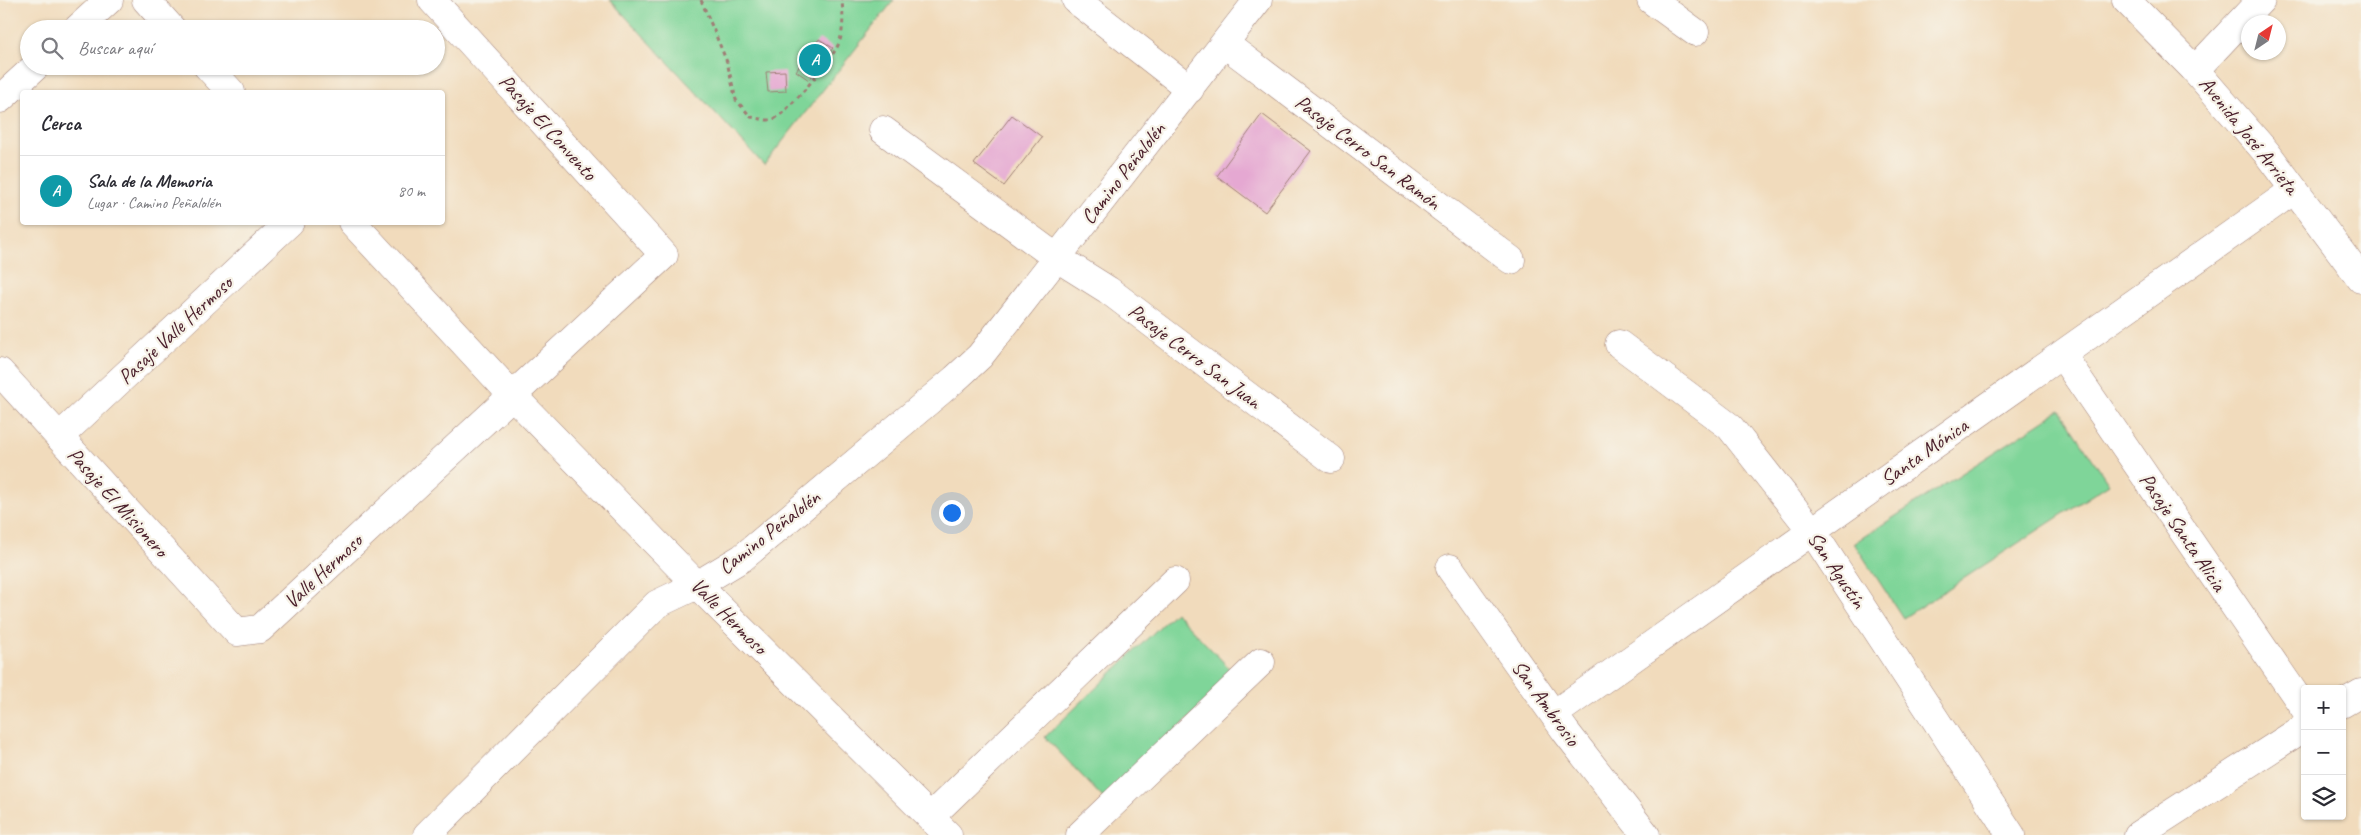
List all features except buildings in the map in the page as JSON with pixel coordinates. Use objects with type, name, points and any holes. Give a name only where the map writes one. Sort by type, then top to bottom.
[{"type":"street","points":[[87,20],[109,0]]},
{"type":"street","points":[[146,0],[164,20]]},
{"type":"street","name":"Pasaje El Convento","points":[[432,0],[664,255]]},
{"type":"street","points":[[1076,0],[1190,89]]},
{"type":"street","name":"Camino Peñalolén","points":[[427,835],[657,604],[742,558],[956,379],[980,356],[1258,0]]},
{"type":"street","points":[[1650,0],[1695,32]]},
{"type":"street","name":"Avenida José Arrieta","points":[[2126,0],[2195,70],[2266,152],[2361,279]]},
{"type":"street","points":[[2195,70],[2261,0]]},
{"type":"street","name":"Pasaje Cerro San Ramón","points":[[1225,44],[1511,260]]},
{"type":"street","points":[[0,99],[26,75]]},
{"type":"street","points":[[215,75],[229,90]]},
{"type":"street","points":[[883,130],[1057,258]]},
{"type":"street","name":"Santa Mónica","points":[[1554,714],[2294,190]]},
{"type":"street","name":"Pasaje Valle Hermoso","points":[[60,438],[287,225]]},
{"type":"street","name":"Valle Hermoso","points":[[355,225],[512,395],[697,584],[939,826]]},
{"type":"street","name":"Valle Hermoso","points":[[237,632],[260,629],[664,255]]},
{"type":"street","name":"Pasaje Cerro San Juan","points":[[1057,258],[1108,290],[1331,459]]},
{"type":"street","name":"San Agustín","points":[[1619,344],[1730,427],[1812,532],[2011,835]]},
{"type":"street","name":"Pasaje Santa Alicia","points":[[2062,355],[2301,703]]},
{"type":"street","name":"Pasaje El Misionero","points":[[0,372],[237,632]]},
{"type":"street","name":"San Ambrosio","points":[[1450,568],[1566,732],[1646,835]]},
{"type":"street","points":[[939,826],[1175,581]]},
{"type":"street","points":[[1080,835],[1261,662]]},
{"type":"street","points":[[2346,701],[2361,692]]},
{"type":"street","points":[[2139,835],[2301,730]]},
{"type":"path","points":[[701,0],[727,62],[736,100],[751,118],[772,120],[786,111],[805,90],[839,43],[843,15],[842,0]]},
{"type":"green space","points":[[610,0],[894,0],[764,165]]},
{"type":"green space","points":[[2060,410],[2109,484],[1903,618],[1854,543]]},
{"type":"green space","points":[[1175,612],[1235,674],[1105,800],[1045,737]]},
{"type":"place","name":"Sala de la Memoria","points":[[815,60]]}]
